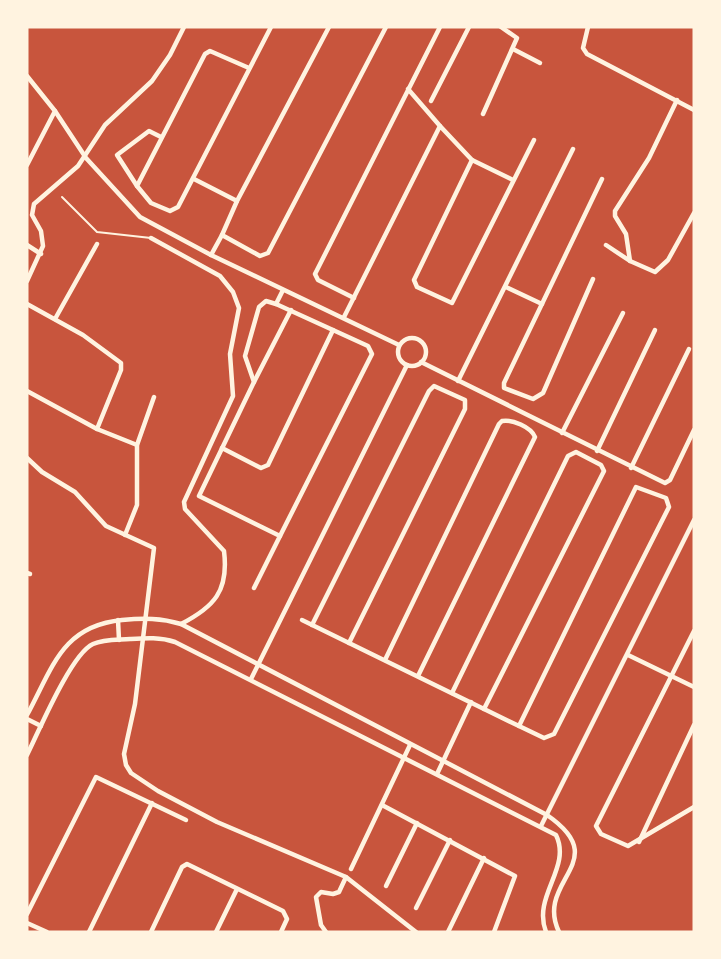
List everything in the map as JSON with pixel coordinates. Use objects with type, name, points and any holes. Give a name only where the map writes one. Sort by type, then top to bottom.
[{"type":"street","points":[[27,281],[41,254],[43,239],[32,215],[34,204],[86,158],[98,133],[162,68],[184,27]]},
{"type":"street","points":[[161,137],[149,131],[117,155],[151,203],[170,210],[178,207],[194,179],[271,27]]},
{"type":"street","points":[[212,255],[237,201],[329,27]]},
{"type":"street","points":[[222,235],[260,256],[268,253],[386,27]]},
{"type":"street","points":[[354,298],[318,280],[315,274],[440,27]]},
{"type":"street","points":[[431,102],[469,27]]},
{"type":"street","points":[[483,114],[517,36],[501,27]]},
{"type":"street","points":[[588,27],[583,48],[587,54],[694,110]]},
{"type":"street","points":[[513,49],[540,63]]},
{"type":"street","points":[[137,186],[205,54],[210,51],[249,68]]},
{"type":"street","points":[[27,76],[55,111],[86,158],[140,217],[212,255],[399,345]]},
{"type":"street","points":[[408,89],[472,160],[513,180]]},
{"type":"street","points":[[630,261],[626,234],[615,216],[615,211],[649,158],[678,100]]},
{"type":"street","points":[[27,165],[55,111]]},
{"type":"street","points":[[344,317],[440,126]]},
{"type":"street","points":[[472,160],[414,280],[417,287],[453,303],[534,141]]},
{"type":"street","points":[[458,381],[573,149]]},
{"type":"street","points":[[194,179],[237,201]]},
{"type":"street","points":[[593,279],[543,393],[533,399],[521,397],[503,386],[602,179]]},
{"type":"street","points":[[606,245],[630,261],[651,271],[659,270],[675,248],[694,213]]},
{"type":"street","points":[[152,238],[220,276],[233,292],[238,308],[230,354],[233,396],[184,502],[185,509],[224,550],[221,585],[210,608],[181,624]]},
{"type":"street","points":[[55,319],[97,244]]},
{"type":"street","points":[[27,246],[41,254]]},
{"type":"street","points":[[506,287],[542,304]]},
{"type":"street","points":[[276,304],[283,290]]},
{"type":"street","points":[[254,382],[246,366],[246,349],[259,307],[266,301],[291,310],[368,346],[372,354],[254,588]]},
{"type":"street","points":[[27,304],[108,351],[121,363],[121,370],[97,429]]},
{"type":"street","points":[[280,536],[200,498],[222,448],[291,310]]},
{"type":"street","points":[[562,433],[623,313]]},
{"type":"street","points":[[222,448],[261,468],[268,465],[333,330]]},
{"type":"street","points":[[597,451],[656,330]]},
{"type":"street","points":[[399,345],[410,338],[422,342],[425,354],[421,362]]},
{"type":"street","points":[[399,345],[399,357],[407,365]]},
{"type":"street","points":[[631,468],[689,349]]},
{"type":"street","points":[[407,365],[421,362],[659,481],[668,482],[694,430]]},
{"type":"street","points":[[251,679],[407,365]]},
{"type":"street","points":[[312,625],[429,391],[434,386],[439,387],[465,400],[466,406],[349,643]]},
{"type":"street","points":[[27,391],[97,429],[137,445]]},
{"type":"street","points":[[125,535],[137,505],[137,445],[154,397]]},
{"type":"street","points":[[385,660],[500,424],[502,421],[510,420],[531,430],[535,437],[418,676]]},
{"type":"street","points":[[452,693],[568,456],[576,452],[601,465],[604,471],[484,709]]},
{"type":"street","points":[[27,458],[42,472],[75,492],[106,526],[154,549],[135,704],[124,754],[126,765],[131,773],[158,791],[217,822],[346,877],[416,932]]},
{"type":"street","points":[[302,620],[418,676],[484,709],[519,726],[544,738],[554,734],[669,507],[666,498],[642,487],[636,487],[632,492],[519,726]]},
{"type":"street","points":[[541,826],[694,520]]},
{"type":"street","points":[[41,726],[27,717],[70,640],[91,625],[118,620],[144,618],[181,624],[547,815],[569,833],[576,849],[574,862],[556,901],[555,911],[559,932]]},
{"type":"street","points":[[118,620],[119,640]]},
{"type":"street","points":[[694,632],[596,826],[601,834],[624,846],[639,842],[694,807]]},
{"type":"street","points":[[27,755],[82,653],[92,644],[143,638],[162,638],[175,642],[556,835],[562,855],[543,905],[542,917],[546,932]]},
{"type":"street","points":[[628,655],[694,687]]},
{"type":"street","points":[[437,774],[471,702]]},
{"type":"street","points":[[639,842],[694,724]]},
{"type":"street","points":[[351,869],[410,745]]},
{"type":"street","points":[[27,914],[96,777],[186,820]]},
{"type":"street","points":[[89,932],[152,803]]},
{"type":"street","points":[[382,805],[515,876],[494,932]]},
{"type":"street","points":[[386,886],[417,823]]},
{"type":"street","points":[[416,908],[450,840]]},
{"type":"street","points":[[448,932],[484,858]]},
{"type":"street","points":[[151,932],[184,865],[283,911],[287,919],[281,932]]},
{"type":"street","points":[[326,932],[321,925],[316,897],[321,892],[333,894],[339,892],[346,877]]},
{"type":"street","points":[[216,932],[237,889]]},
{"type":"street","points":[[27,923],[47,932]]},
{"type":"lane","points":[[62,197],[97,232],[152,238]]}]
